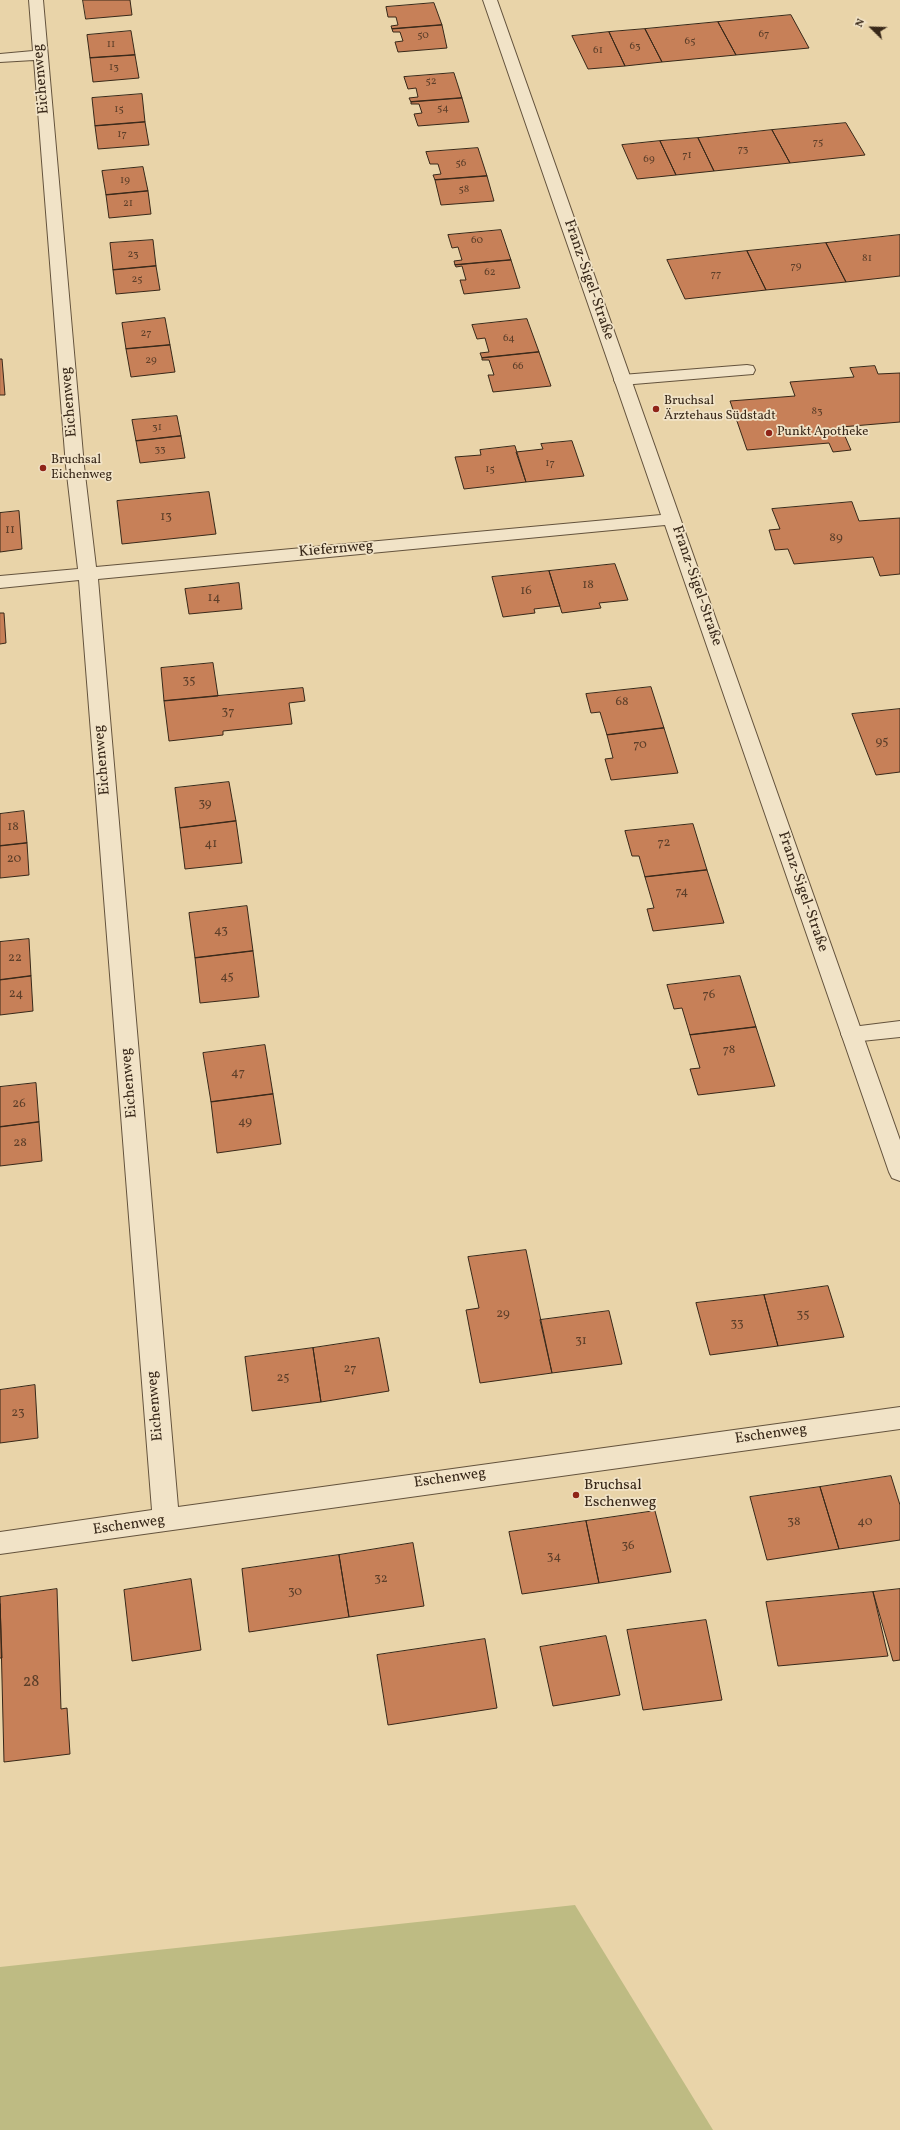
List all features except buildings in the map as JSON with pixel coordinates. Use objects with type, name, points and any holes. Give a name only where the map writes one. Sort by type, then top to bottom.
[{"type":"street","name":"Eichenweg","points":[[36,0],[75,466],[88,573],[166,1521]]},
{"type":"street","name":"Franz-Sigel-Straße","points":[[490,0],[622,380],[673,519],[900,1172]]},
{"type":"street","points":[[0,58],[40,55]]},
{"type":"street","points":[[622,380],[748,370]]},
{"type":"street","name":"Kiefernweg","points":[[0,582],[673,519]]},
{"type":"street","points":[[852,1034],[900,1029]]},
{"type":"street","name":"Eschenweg","points":[[0,1543],[166,1521],[573,1462],[900,1418]]},
{"type":"shaded area","points":[[575,1905],[713,2130],[0,2130],[0,1967]]},
{"type":"place","name":"Bruchsal Ärztehaus Südstadt","points":[[656,409]]},
{"type":"place","name":"Punkt Apotheke","points":[[769,433]]},
{"type":"place","name":"Bruchsal Eichenweg","points":[[43,468]]},
{"type":"place","name":"Bruchsal Eschenweg","points":[[576,1495]]}]
